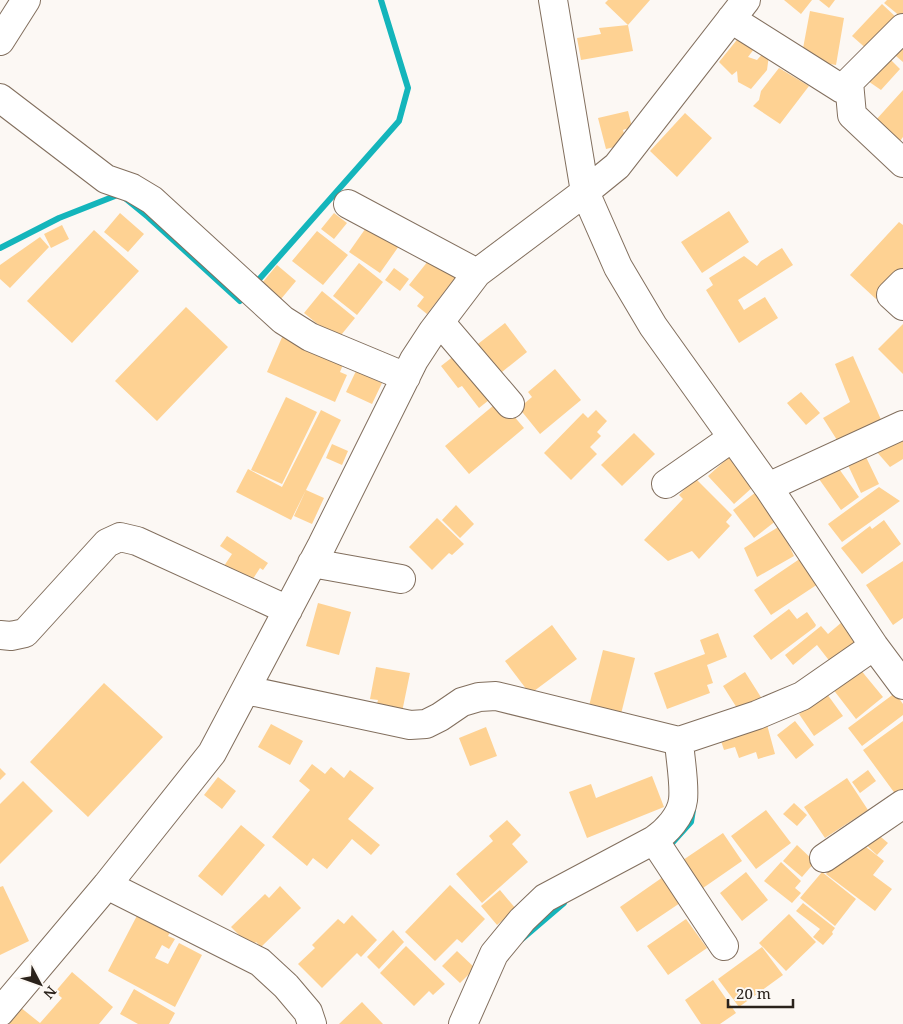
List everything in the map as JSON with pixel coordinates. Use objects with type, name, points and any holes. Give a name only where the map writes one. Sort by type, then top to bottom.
[{"type":"street","points":[[0,40],[26,0]]},
{"type":"street","points":[[553,0],[585,192],[618,267],[653,326],[768,487],[874,646],[903,685]]},
{"type":"street","points":[[0,1012],[107,885],[212,752],[288,610],[414,360],[477,273],[617,166],[738,9],[842,89],[903,28]]},
{"type":"street","points":[[849,82],[852,115],[903,163]]},
{"type":"street","points":[[0,98],[106,179],[132,188],[152,200],[283,320],[310,337],[406,377]]},
{"type":"street","points":[[348,204],[477,273]]},
{"type":"street","points":[[903,283],[892,295],[903,306]]},
{"type":"street","points":[[440,322],[510,404]]},
{"type":"street","points":[[768,487],[903,425]]},
{"type":"street","points":[[666,484],[732,438]]},
{"type":"street","points":[[0,635],[11,636],[25,633],[107,543],[120,536],[137,540],[288,610]]},
{"type":"street","points":[[312,563],[401,579]]},
{"type":"street","points":[[246,690],[410,725],[426,724],[462,702],[479,697],[496,696],[679,741],[757,715],[802,696],[874,646]]},
{"type":"street","points":[[463,1024],[494,954],[522,920],[545,898],[665,833],[676,818],[683,801],[679,741]]},
{"type":"street","points":[[824,858],[903,804]]},
{"type":"street","points":[[654,840],[724,946]]},
{"type":"street","points":[[107,885],[260,962],[286,986],[308,1012],[312,1024]]},
{"type":"building","points":[[608,0],[650,0],[628,25],[605,3]]},
{"type":"building","points":[[784,0],[812,0],[801,14]]},
{"type":"building","points":[[819,0],[835,0],[829,8]]},
{"type":"building","points":[[887,0],[903,0],[903,14],[901,17],[884,3]]},
{"type":"building","points":[[882,4],[898,19],[869,51],[852,36]]},
{"type":"building","points":[[810,11],[844,18],[836,65],[801,59]]},
{"type":"building","points":[[628,25],[633,51],[581,60],[577,38],[601,34],[599,28]]},
{"type":"building","points":[[740,36],[754,49],[748,57],[757,60],[765,51],[769,55],[767,70],[751,89],[738,82],[737,71],[732,75],[719,62]]},
{"type":"building","points":[[903,38],[903,62],[890,51]]},
{"type":"building","points":[[888,57],[900,69],[881,90],[865,79]]},
{"type":"building","points":[[779,68],[809,86],[780,124],[753,106],[759,100],[761,91]]},
{"type":"building","points":[[903,90],[903,137],[900,141],[875,121]]},
{"type":"building","points":[[628,111],[632,127],[623,130],[627,144],[606,149],[598,118]]},
{"type":"building","points":[[685,113],[712,138],[677,177],[650,151]]},
{"type":"building","points":[[729,211],[749,242],[702,273],[681,242]]},
{"type":"building","points":[[120,213],[144,234],[128,252],[104,232]]},
{"type":"building","points":[[334,213],[347,223],[334,239],[321,229]]},
{"type":"building","points":[[375,215],[406,236],[380,273],[349,252]]},
{"type":"building","points":[[899,222],[903,225],[903,271],[876,299],[850,275]]},
{"type":"building","points":[[62,225],[69,239],[51,248],[44,234]]},
{"type":"building","points":[[94,230],[139,271],[72,343],[27,301]]},
{"type":"building","points":[[317,231],[348,255],[323,285],[292,261]]},
{"type":"building","points":[[40,237],[49,247],[10,288],[0,279],[0,265]]},
{"type":"building","points":[[782,248],[793,265],[738,300],[744,310],[765,297],[778,318],[739,343],[706,290],[713,285],[709,278],[744,256],[757,266],[761,261]]},
{"type":"building","points":[[432,256],[457,276],[427,314],[417,306],[424,297],[409,285]]},
{"type":"building","points":[[359,263],[383,282],[357,315],[333,296]]},
{"type":"building","points":[[277,265],[296,281],[276,305],[257,289]]},
{"type":"building","points":[[394,268],[409,279],[400,291],[385,280]]},
{"type":"building","points":[[322,291],[355,318],[337,340],[304,313]]},
{"type":"building","points":[[186,307],[228,347],[157,421],[115,381]]},
{"type":"building","points":[[505,323],[527,352],[497,376],[474,347]]},
{"type":"building","points":[[903,324],[903,374],[878,349]]},
{"type":"building","points":[[283,335],[344,362],[340,372],[347,375],[335,402],[267,372]]},
{"type":"building","points":[[459,352],[494,396],[479,408],[462,386],[458,388],[441,366]]},
{"type":"building","points":[[853,356],[882,422],[837,440],[823,418],[850,402],[835,364]]},
{"type":"building","points":[[555,369],[581,400],[540,434],[519,408],[532,397],[528,392]]},
{"type":"building","points":[[356,371],[382,383],[372,404],[346,392]]},
{"type":"building","points":[[801,392],[820,413],[806,425],[787,403]]},
{"type":"building","points":[[286,397],[317,412],[282,484],[251,470]]},
{"type":"building","points":[[500,400],[524,428],[469,474],[445,446]]},
{"type":"building","points":[[321,410],[341,420],[291,520],[236,492],[248,469],[282,487]]},
{"type":"building","points":[[596,410],[607,421],[597,432],[601,436],[590,447],[597,454],[571,480],[544,453],[583,413],[588,418]]},
{"type":"building","points":[[634,433],[655,454],[622,486],[601,465]]},
{"type":"building","points":[[903,434],[903,459],[890,467],[876,451]]},
{"type":"building","points":[[332,444],[348,451],[342,465],[326,458]]},
{"type":"building","points":[[865,455],[879,484],[861,493],[847,463]]},
{"type":"building","points":[[729,457],[754,486],[734,504],[708,476]]},
{"type":"building","points":[[837,466],[859,497],[841,510],[819,479]]},
{"type":"building","points":[[695,478],[732,515],[726,522],[730,526],[699,559],[692,551],[668,561],[644,540],[683,499],[679,495]]},
{"type":"building","points":[[879,487],[900,501],[842,542],[828,524]]},
{"type":"building","points":[[306,490],[324,498],[312,524],[294,516]]},
{"type":"building","points":[[756,492],[777,520],[754,538],[733,510]]},
{"type":"building","points":[[456,505],[474,524],[460,538],[442,520]]},
{"type":"building","points":[[437,518],[464,544],[452,555],[449,553],[432,570],[409,547]]},
{"type":"building","points":[[884,520],[901,544],[862,574],[841,548],[870,526],[872,529]]},
{"type":"building","points":[[780,526],[794,556],[757,577],[744,548]]},
{"type":"building","points":[[227,536],[268,563],[263,570],[260,568],[245,591],[222,569],[232,554],[220,546]]},
{"type":"building","points":[[801,558],[818,584],[771,615],[754,590]]},
{"type":"building","points":[[903,561],[903,618],[893,625],[866,585]]},
{"type":"building","points":[[318,603],[351,612],[339,655],[306,646]]},
{"type":"building","points":[[789,609],[797,619],[807,612],[816,625],[771,660],[753,636]]},
{"type":"building","points":[[842,622],[858,642],[831,663],[817,645],[793,665],[785,655],[821,626],[828,634]]},
{"type":"building","points":[[552,625],[577,659],[530,694],[505,661]]},
{"type":"building","points":[[718,633],[727,657],[707,665],[713,683],[707,685],[710,693],[667,709],[654,673],[705,654],[700,640]]},
{"type":"building","points":[[603,650],[635,658],[621,714],[589,706]]},
{"type":"building","points":[[855,663],[883,697],[856,719],[829,684]]},
{"type":"building","points":[[376,667],[410,673],[402,712],[376,707],[378,700],[370,699]]},
{"type":"building","points":[[745,672],[764,702],[742,716],[723,686]]},
{"type":"building","points":[[104,683],[163,737],[88,817],[30,762]]},
{"type":"building","points":[[895,693],[903,704],[903,715],[862,746],[848,728]]},
{"type":"building","points":[[827,694],[843,716],[814,736],[799,714]]},
{"type":"building","points":[[766,721],[775,754],[758,759],[756,752],[739,758],[735,747],[724,750],[719,735]]},
{"type":"building","points":[[795,721],[814,745],[796,759],[777,735]]},
{"type":"building","points":[[903,721],[903,795],[899,799],[863,750]]},
{"type":"building","points":[[271,724],[303,741],[290,765],[258,747]]},
{"type":"building","points":[[486,727],[497,756],[470,766],[459,738]]},
{"type":"building","points":[[312,764],[325,774],[331,767],[344,778],[350,770],[374,788],[348,819],[380,845],[371,855],[352,839],[327,869],[313,858],[307,866],[272,837],[310,790],[299,781]]},
{"type":"building","points":[[0,768],[6,774],[0,780]]},
{"type":"building","points":[[868,770],[876,781],[860,793],[852,782]]},
{"type":"building","points":[[652,776],[664,807],[587,838],[569,792],[591,784],[596,798]]},
{"type":"building","points":[[218,777],[236,791],[222,809],[204,795]]},
{"type":"building","points":[[847,778],[868,810],[825,838],[804,807]]},
{"type":"building","points":[[23,781],[53,811],[0,864],[0,804]]},
{"type":"building","points":[[794,803],[807,815],[797,826],[783,814]]},
{"type":"building","points":[[766,810],[791,843],[756,869],[731,836]]},
{"type":"building","points":[[507,820],[521,835],[512,844],[528,862],[482,903],[456,874],[493,841],[489,836]]},
{"type":"building","points":[[241,825],[265,845],[222,896],[198,876]]},
{"type":"building","points":[[875,832],[888,843],[877,855],[865,844]]},
{"type":"building","points":[[723,833],[742,861],[703,888],[683,860]]},
{"type":"building","points":[[861,843],[884,861],[873,875],[892,889],[875,911],[826,874],[843,852],[849,857]]},
{"type":"building","points":[[797,845],[815,862],[802,877],[783,861]]},
{"type":"building","points":[[781,862],[801,881],[795,888],[801,893],[792,903],[764,881]]},
{"type":"building","points":[[746,872],[768,900],[742,921],[720,893]]},
{"type":"building","points":[[822,872],[856,899],[835,926],[800,898]]},
{"type":"building","points":[[663,877],[680,903],[637,932],[620,907]]},
{"type":"building","points":[[450,885],[485,919],[462,943],[457,939],[435,961],[405,932]]},
{"type":"building","points":[[3,886],[29,941],[0,955],[0,887]]},
{"type":"building","points":[[280,886],[301,908],[261,947],[256,942],[251,947],[231,927],[265,894],[269,898]]},
{"type":"building","points":[[500,890],[516,909],[497,925],[481,906]]},
{"type":"building","points":[[803,903],[835,928],[832,932],[833,934],[823,945],[813,937],[820,929],[796,911]]},
{"type":"building","points":[[141,908],[174,925],[168,936],[175,939],[169,949],[162,945],[155,958],[168,964],[179,943],[202,955],[175,1007],[108,971]]},
{"type":"building","points":[[789,914],[816,942],[786,971],[759,943]]},
{"type":"building","points":[[352,915],[377,940],[361,957],[357,953],[322,988],[298,964],[315,948],[312,945],[338,919],[344,924]]},
{"type":"building","points":[[686,919],[707,948],[668,975],[647,946]]},
{"type":"building","points":[[393,930],[404,942],[379,969],[367,957]]},
{"type":"building","points":[[406,946],[445,984],[433,995],[429,991],[414,1006],[380,973]]},
{"type":"building","points":[[762,947],[783,975],[739,1007],[718,979]]},
{"type":"building","points":[[457,951],[475,968],[460,983],[442,966]]},
{"type":"building","points":[[72,972],[113,1007],[99,1024],[10,1024],[8,1022],[20,1007],[40,1023],[62,998],[55,992]]},
{"type":"building","points":[[713,980],[736,1013],[720,1024],[701,1024],[685,1000]]},
{"type":"building","points":[[134,989],[175,1013],[169,1024],[138,1024],[120,1014]]},
{"type":"building","points":[[362,1002],[383,1024],[339,1024]]},
{"type":"waterway","points":[[254,285],[399,121],[408,88],[381,0]]},
{"type":"waterway","points":[[0,248],[59,218],[120,194],[240,301],[246,295]]},
{"type":"waterway","points":[[666,846],[673,842],[691,822],[693,810]]},
{"type":"waterway","points":[[522,939],[564,903]]}]
